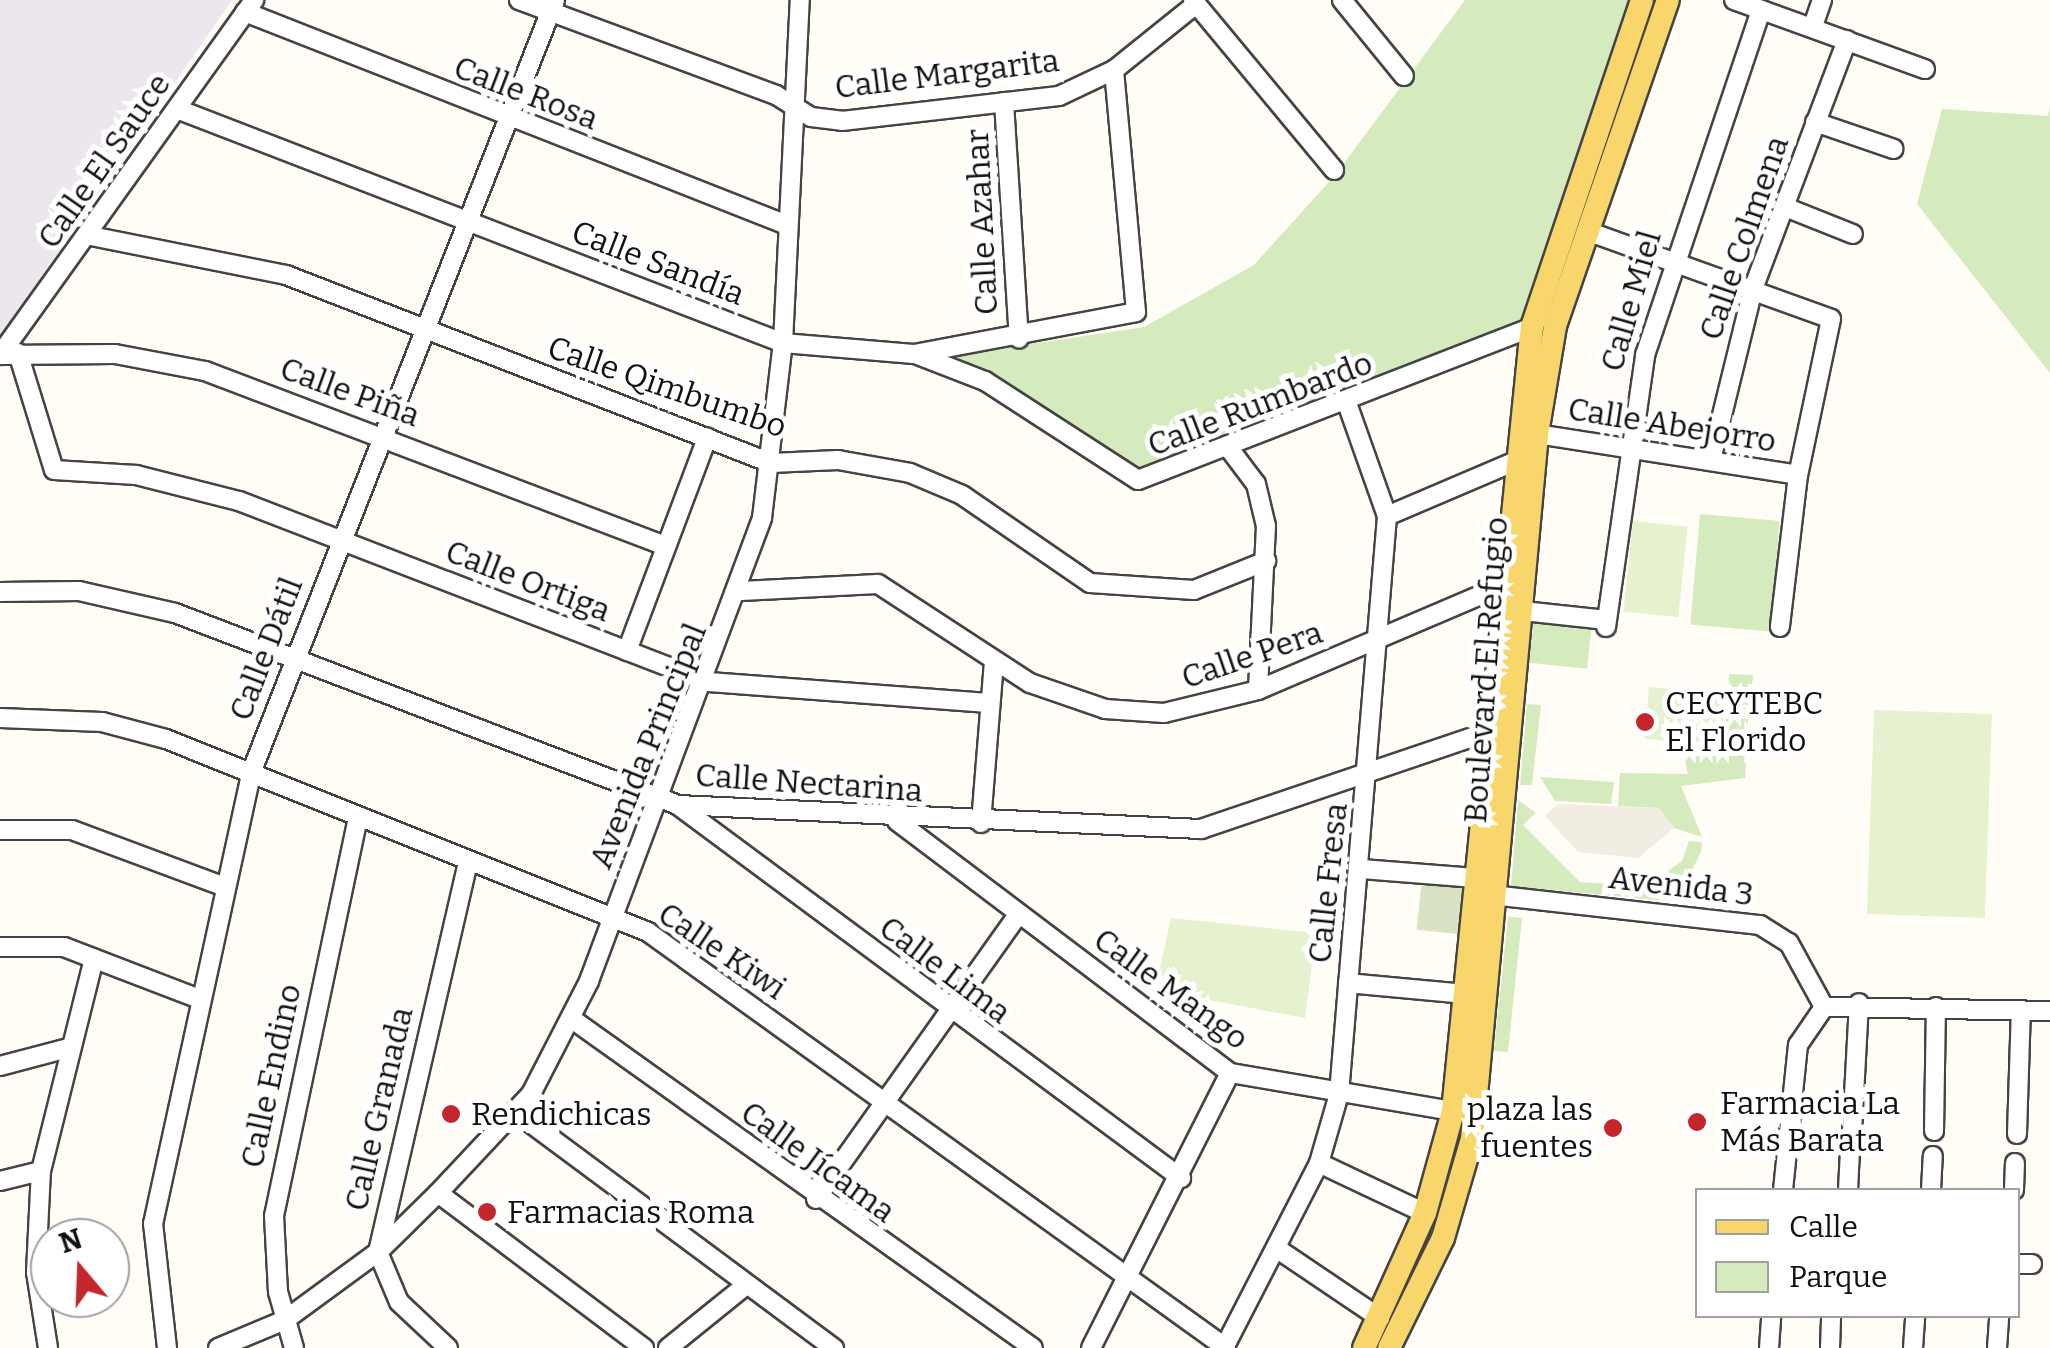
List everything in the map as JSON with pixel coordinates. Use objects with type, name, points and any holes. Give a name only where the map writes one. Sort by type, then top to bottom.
[{"type":"main road","points":[[1364,1348],[1425,1213],[1453,1111],[1476,878],[1503,727],[1504,586],[1532,327],[1642,0]]},
{"type":"main road","name":"Boulevard El Refugio","points":[[1389,1348],[1443,1238],[1478,1106],[1501,896],[1503,727],[1523,611],[1536,434],[1555,326],[1668,0]]},
{"type":"street","name":"Calle Margarita","points":[[519,0],[552,6],[793,105],[842,120],[1059,96],[1114,70],[1195,2]]},
{"type":"street","name":"Avenida Principal","points":[[218,1348],[285,1320],[378,1252],[517,1113],[572,1019],[610,918],[670,802],[741,591],[772,462],[784,343],[800,0]]},
{"type":"street","points":[[1342,0],[1404,76]]},
{"type":"street","points":[[1734,0],[1926,70]]},
{"type":"street","points":[[1813,26],[1822,0]]},
{"type":"street","points":[[1195,2],[1334,170]]},
{"type":"street","name":"Calle El Sauce","points":[[6,354],[250,6]]},
{"type":"street","name":"Calle Rosa","points":[[250,6],[506,118],[787,226]]},
{"type":"street","name":"Calle Dátil","points":[[167,1348],[152,1224],[197,998],[251,774],[294,653],[552,6]]},
{"type":"street","name":"Calle Miel","points":[[1523,611],[1607,623],[1625,446],[1670,261],[1761,10]]},
{"type":"street","name":"Calle Colmena","points":[[1711,460],[1754,289],[1847,40]]},
{"type":"street","name":"Calle Sandía","points":[[177,110],[784,343],[914,354],[1018,338],[1136,312],[1114,70]]},
{"type":"street","name":"Calle Azahar","points":[[1004,102],[1018,338]]},
{"type":"street","points":[[1814,122],[1894,149]]},
{"type":"street","points":[[1785,207],[1853,234]]},
{"type":"street","points":[[1587,230],[1831,319],[1798,475],[1780,628]]},
{"type":"street","name":"Calle Qimbumbo","points":[[90,236],[286,276],[772,462],[838,460],[910,474],[962,495],[1047,562],[1134,593],[1194,590],[1266,561]]},
{"type":"street","name":"Calle Rumbardo","points":[[914,354],[985,381],[1128,480],[1231,451],[1532,327]]},
{"type":"street","name":"Calle Piña","points":[[6,354],[115,354],[204,372],[382,434],[666,546]]},
{"type":"street","name":"Calle Ortiga","points":[[6,354],[54,470],[187,488],[340,540],[708,682],[988,703]]},
{"type":"street","name":"Calle Fresa","points":[[1225,1348],[1279,1250],[1319,1163],[1339,1094],[1381,640],[1387,516],[1348,406]]},
{"type":"street","name":"Calle Abejorro","points":[[1536,434],[1798,475]]},
{"type":"street","points":[[627,651],[707,438]]},
{"type":"street","points":[[1231,451],[1260,495],[1266,561],[1258,690]]},
{"type":"street","points":[[1387,516],[1516,461]]},
{"type":"street","name":"Calle Pera","points":[[741,591],[878,584],[994,664],[1120,712],[1196,710],[1258,690],[1504,586]]},
{"type":"street","name":"Calle Nectarina","points":[[0,592],[78,591],[294,653],[670,802],[896,820],[1201,829],[1503,727]]},
{"type":"street","points":[[981,823],[994,664]]},
{"type":"street","name":"Calle Kiwi","points":[[0,718],[102,722],[251,774],[648,932],[1225,1348]]},
{"type":"street","name":"Calle Lima","points":[[670,802],[950,1012],[1181,1178]]},
{"type":"street","name":"Calle Endino","points":[[294,1348],[285,1320],[274,1248],[278,1185],[358,818]]},
{"type":"street","name":"Calle Mango","points":[[896,820],[1230,1073],[1453,1111]]},
{"type":"street","points":[[0,830],[72,830],[225,887]]},
{"type":"street","name":"Calle Granada","points":[[448,1348],[399,1302],[378,1252],[468,861]]},
{"type":"street","points":[[1361,869],[1476,878]]},
{"type":"street","name":"Avenida 3","points":[[1501,896],[1760,925],[1789,943],[1824,1007]]},
{"type":"street","points":[[816,1200],[1018,915]]},
{"type":"street","points":[[0,948],[38,942],[94,958],[197,998]]},
{"type":"street","points":[[48,1348],[36,1272],[40,1170],[94,958]]},
{"type":"street","points":[[1348,984],[1467,998],[1466,1095],[1478,1106]]},
{"type":"street","points":[[1848,1188],[1859,1003]]},
{"type":"street","points":[[1783,1188],[1798,1045],[1824,1007],[1859,1003],[2050,1011]]},
{"type":"street","points":[[1934,1131],[1936,1007]]},
{"type":"street","points":[[2017,1134],[2021,1010]]},
{"type":"street","name":"Calle Jícama","points":[[572,1019],[816,1200],[1033,1348]]},
{"type":"street","points":[[0,1066],[68,1048]]},
{"type":"street","points":[[1091,1348],[1130,1282],[1230,1073]]},
{"type":"street","points":[[517,1113],[834,1348]]},
{"type":"street","points":[[1931,1188],[1932,1156]]},
{"type":"street","points":[[2014,1188],[2015,1162]]},
{"type":"street","points":[[1319,1163],[1425,1213]]},
{"type":"street","points":[[0,1180],[40,1170]]},
{"type":"street","points":[[438,1193],[644,1348]]},
{"type":"street","points":[[1279,1250],[1380,1318]]},
{"type":"street","points":[[668,1348],[746,1286]]},
{"type":"street","points":[[1768,1348],[1771,1318]]},
{"type":"street","points":[[1830,1348],[1831,1318]]},
{"type":"street","points":[[1913,1348],[1915,1318]]},
{"type":"street","points":[[1997,1348],[1999,1318]]},
{"type":"shaded area","points":[[0,0],[232,0],[0,336]]},
{"type":"shaded area","points":[[1558,804],[1659,808],[1674,828],[1638,858],[1578,852],[1545,816]]},
{"type":"green space","points":[[1465,0],[1634,0],[1529,321],[1123,481],[952,356],[1144,327],[1254,265],[1336,174]]},
{"type":"green space","points":[[2050,105],[2050,373],[1917,204],[1942,109],[2048,116]]},
{"type":"green space","points":[[1700,514],[1780,521],[1770,632],[1690,625]]},
{"type":"green space","points":[[1633,521],[1688,527],[1678,617],[1623,612]]},
{"type":"green space","points":[[1534,619],[1592,625],[1587,669],[1529,663]]},
{"type":"green space","points":[[1729,674],[1753,675],[1745,778],[1681,786],[1702,837],[1674,828],[1659,808],[1618,806],[1620,773],[1688,774],[1682,750],[1724,749]]},
{"type":"green space","points":[[1649,687],[1685,690],[1680,742],[1644,739]]},
{"type":"green space","points":[[1690,690],[1726,693],[1721,745],[1685,742]]},
{"type":"green space","points":[[1527,704],[1541,705],[1532,785],[1520,785]]},
{"type":"green space","points":[[1874,710],[1992,714],[1985,918],[1867,914]]},
{"type":"green space","points":[[1540,777],[1614,782],[1611,804],[1555,801]]},
{"type":"green space","points":[[1518,800],[1536,813],[1523,825],[1580,882],[1646,886],[1682,861],[1689,841],[1702,842],[1701,852],[1676,902],[1511,886]]},
{"type":"green space","points":[[1422,879],[1471,884],[1465,935],[1417,930]]},
{"type":"green space","points":[[1508,917],[1522,918],[1508,1052],[1494,1051]]},
{"type":"green space","points":[[1171,918],[1316,933],[1305,1018],[1155,990]]},
{"type":"place","name":"CECYTEBC El Florido","points":[[1645,722]]},
{"type":"place","name":"Rendichicas","points":[[451,1114]]},
{"type":"place","name":"Farmacia La Más Barata","points":[[1697,1122]]},
{"type":"place","name":"plaza las fuentes","points":[[1613,1128]]},
{"type":"place","name":"Farmacias Roma","points":[[487,1212]]}]
